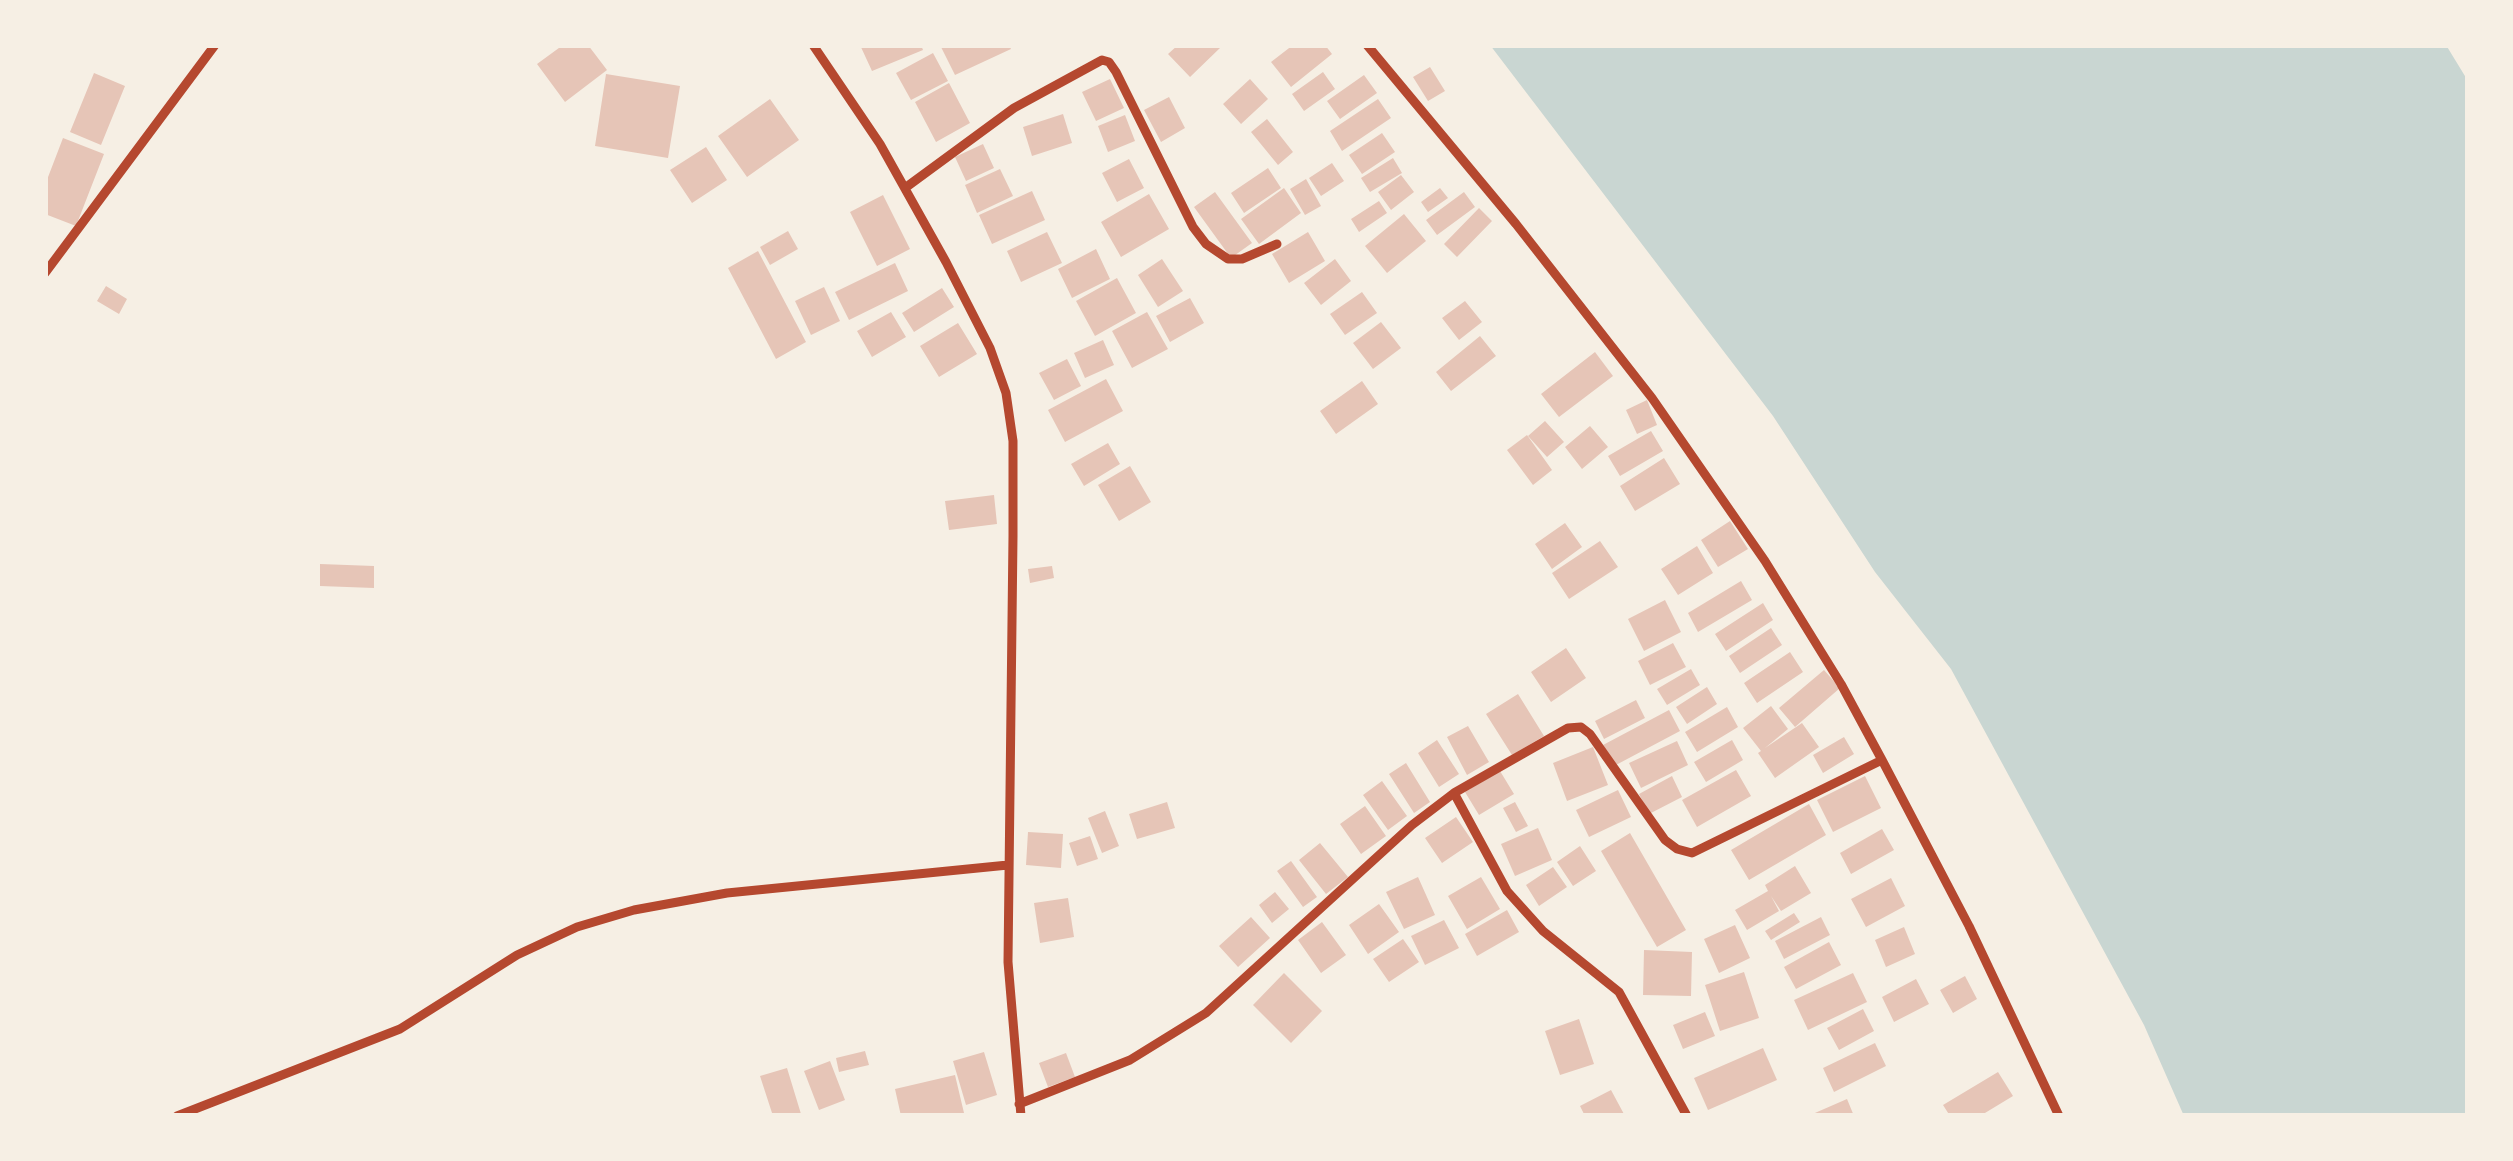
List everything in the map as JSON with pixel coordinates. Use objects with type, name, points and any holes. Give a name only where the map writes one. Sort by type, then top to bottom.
[{"type":"street","points":[[45,273],[215,45]]},
{"type":"street","points":[[814,45],[905,188],[990,348],[1006,393],[1013,441],[1014,536],[1008,962],[1020,1116]]},
{"type":"street","points":[[1367,45],[1516,224],[1652,398],[1765,561],[1841,684],[1882,760],[1968,926],[2059,1116]]},
{"type":"street","points":[[905,188],[1014,108],[1102,60],[1109,62],[1116,72],[1193,227],[1206,244],[1228,260],[1242,259],[1276,244]]},
{"type":"street","points":[[1019,1104],[1130,1060],[1206,1014],[1412,825],[1454,793],[1555,734],[1581,726],[1666,840],[1677,849],[1692,853],[1882,760]]},
{"type":"street","points":[[1454,793],[1507,890],[1542,931],[1619,992],[1687,1116]]},
{"type":"street","points":[[176,1116],[400,1029],[517,955],[576,927],[634,910],[726,893],[1008,865]]},
{"type":"shaded area","points":[[1490,45],[2446,45],[2468,81],[2468,1116],[2184,1116],[2144,1025],[1951,669],[1875,572],[1773,416]]},
{"type":"building","points":[[563,45],[588,45],[607,70],[565,102],[537,64]]},
{"type":"building","points":[[860,45],[921,45],[923,50],[872,71]]},
{"type":"building","points":[[1009,45],[1011,49],[955,75],[941,47]]},
{"type":"building","points":[[1178,45],[1220,48],[1190,77],[1168,54]]},
{"type":"building","points":[[1293,45],[1325,45],[1332,54],[1291,87],[1271,62]]},
{"type":"building","points":[[933,53],[948,81],[911,100],[896,73]]},
{"type":"building","points":[[1430,67],[1445,91],[1428,101],[1413,77]]},
{"type":"building","points":[[1323,72],[1335,89],[1304,111],[1292,94]]},
{"type":"building","points":[[94,73],[125,86],[101,145],[70,132]]},
{"type":"building","points":[[606,74],[680,86],[668,158],[595,146]]},
{"type":"building","points":[[1364,75],[1377,93],[1340,119],[1327,101]]},
{"type":"building","points":[[1110,79],[1124,108],[1096,121],[1082,92]]},
{"type":"building","points":[[1250,79],[1268,99],[1241,124],[1223,104]]},
{"type":"building","points":[[949,83],[970,123],[936,142],[915,102]]},
{"type":"building","points":[[1169,97],[1185,128],[1161,142],[1144,110]]},
{"type":"building","points":[[770,99],[799,140],[747,177],[718,136]]},
{"type":"building","points":[[1378,99],[1391,118],[1342,151],[1330,131]]},
{"type":"building","points":[[1063,114],[1072,143],[1032,156],[1023,127]]},
{"type":"building","points":[[1125,115],[1135,141],[1108,152],[1098,126]]},
{"type":"building","points":[[1267,119],[1293,152],[1278,165],[1251,132]]},
{"type":"building","points":[[1382,133],[1395,152],[1362,174],[1349,155]]},
{"type":"building","points":[[63,138],[104,154],[76,226],[45,214],[45,185]]},
{"type":"building","points":[[983,144],[994,168],[966,181],[955,157]]},
{"type":"building","points":[[706,147],[727,180],[692,203],[670,170]]},
{"type":"building","points":[[1393,158],[1402,173],[1370,192],[1361,178]]},
{"type":"building","points":[[1129,159],[1144,188],[1117,202],[1102,173]]},
{"type":"building","points":[[1332,163],[1344,181],[1321,196],[1309,178]]},
{"type":"building","points":[[1268,168],[1281,188],[1244,213],[1231,193]]},
{"type":"building","points":[[1000,169],[1013,196],[977,213],[965,185]]},
{"type":"building","points":[[1401,175],[1414,192],[1391,210],[1378,192]]},
{"type":"building","points":[[1306,179],[1321,206],[1305,215],[1290,189]]},
{"type":"building","points":[[1284,188],[1301,213],[1259,244],[1241,219]]},
{"type":"building","points":[[1440,188],[1448,198],[1428,212],[1421,202]]},
{"type":"building","points":[[1032,191],[1045,220],[992,244],[979,215]]},
{"type":"building","points":[[1215,192],[1252,243],[1231,258],[1194,207]]},
{"type":"building","points":[[1464,192],[1475,207],[1437,235],[1426,220]]},
{"type":"building","points":[[1149,194],[1169,229],[1121,257],[1101,222]]},
{"type":"building","points":[[883,195],[910,249],[877,266],[850,212]]},
{"type":"building","points":[[1379,201],[1387,213],[1359,232],[1351,219]]},
{"type":"building","points":[[1479,208],[1492,221],[1457,257],[1444,244]]},
{"type":"building","points":[[1404,214],[1426,241],[1387,273],[1365,246]]},
{"type":"building","points":[[788,231],[798,249],[770,265],[760,247]]},
{"type":"building","points":[[1047,232],[1062,263],[1021,282],[1007,251]]},
{"type":"building","points":[[1308,232],[1325,261],[1289,283],[1272,254]]},
{"type":"building","points":[[1096,249],[1110,279],[1072,298],[1058,269]]},
{"type":"building","points":[[758,251],[806,342],[776,359],[728,268]]},
{"type":"building","points":[[1162,259],[1183,291],[1158,307],[1138,275]]},
{"type":"building","points":[[1335,259],[1351,281],[1321,305],[1304,283]]},
{"type":"building","points":[[895,263],[908,291],[849,320],[835,292]]},
{"type":"building","points":[[1117,278],[1136,313],[1095,336],[1076,301]]},
{"type":"building","points":[[106,286],[127,299],[119,314],[97,301]]},
{"type":"building","points":[[824,287],[840,321],[811,335],[795,301]]},
{"type":"building","points":[[942,288],[954,307],[914,332],[902,313]]},
{"type":"building","points":[[1362,292],[1377,313],[1345,335],[1330,314]]},
{"type":"building","points":[[1190,298],[1204,323],[1170,342],[1156,316]]},
{"type":"building","points":[[1465,301],[1482,322],[1459,340],[1442,318]]},
{"type":"building","points":[[891,312],[906,337],[872,357],[857,331]]},
{"type":"building","points":[[1147,312],[1168,349],[1132,368],[1112,331]]},
{"type":"building","points":[[1381,322],[1401,348],[1373,369],[1353,343]]},
{"type":"building","points":[[958,323],[977,354],[939,377],[920,346]]},
{"type":"building","points":[[1480,336],[1496,356],[1451,391],[1436,372]]},
{"type":"building","points":[[1103,340],[1114,365],[1085,378],[1074,353]]},
{"type":"building","points":[[1595,352],[1613,376],[1559,417],[1541,394]]},
{"type":"building","points":[[1067,359],[1081,386],[1054,400],[1039,373]]},
{"type":"building","points":[[1106,379],[1123,411],[1065,442],[1048,410]]},
{"type":"building","points":[[1362,381],[1378,404],[1336,434],[1320,411]]},
{"type":"building","points":[[1647,400],[1657,425],[1637,434],[1626,410]]},
{"type":"building","points":[[1545,421],[1564,442],[1547,457],[1528,436]]},
{"type":"building","points":[[1590,426],[1608,447],[1582,469],[1565,447]]},
{"type":"building","points":[[1651,431],[1663,451],[1620,476],[1608,456]]},
{"type":"building","points":[[1527,435],[1552,470],[1533,485],[1507,450]]},
{"type":"building","points":[[1108,443],[1120,464],[1084,486],[1071,464]]},
{"type":"building","points":[[1664,458],[1680,484],[1635,511],[1620,486]]},
{"type":"building","points":[[1130,466],[1151,502],[1119,521],[1098,485]]},
{"type":"building","points":[[994,495],[997,524],[949,530],[945,501]]},
{"type":"building","points":[[1730,521],[1748,549],[1718,567],[1701,540]]},
{"type":"building","points":[[1565,523],[1582,547],[1552,569],[1535,544]]},
{"type":"building","points":[[1600,541],[1618,567],[1569,599],[1552,573]]},
{"type":"building","points":[[1697,546],[1713,573],[1678,595],[1661,569]]},
{"type":"building","points":[[320,564],[374,566],[374,588],[320,586]]},
{"type":"building","points":[[1052,566],[1054,578],[1030,583],[1028,569]]},
{"type":"building","points":[[1741,581],[1752,600],[1698,632],[1688,613]]},
{"type":"building","points":[[1665,600],[1681,632],[1644,651],[1628,619]]},
{"type":"building","points":[[1763,603],[1773,620],[1726,651],[1715,634]]},
{"type":"building","points":[[1771,628],[1782,645],[1740,673],[1729,656]]},
{"type":"building","points":[[1673,643],[1686,667],[1650,685],[1638,661]]},
{"type":"building","points":[[1566,648],[1586,678],[1551,702],[1531,672]]},
{"type":"building","points":[[1790,652],[1803,672],[1757,703],[1744,683]]},
{"type":"building","points":[[1691,669],[1700,685],[1667,705],[1657,689]]},
{"type":"building","points":[[1824,670],[1840,688],[1795,727],[1779,708]]},
{"type":"building","points":[[1707,687],[1717,704],[1687,724],[1676,707]]},
{"type":"building","points":[[1518,694],[1544,736],[1512,755],[1486,714]]},
{"type":"building","points":[[1636,700],[1645,718],[1604,739],[1595,721]]},
{"type":"building","points":[[1771,706],[1788,729],[1765,748],[1802,723],[1819,747],[1775,778],[1743,728]]},
{"type":"building","points":[[1727,707],[1738,727],[1697,752],[1685,732]]},
{"type":"building","points":[[1669,710],[1680,731],[1614,766],[1603,745]]},
{"type":"building","points":[[1468,726],[1489,762],[1467,775],[1447,737]]},
{"type":"building","points":[[1844,737],[1854,754],[1823,773],[1813,755]]},
{"type":"building","points":[[1437,740],[1459,774],[1439,787],[1418,753]]},
{"type":"building","points":[[1732,740],[1743,760],[1706,782],[1694,762]]},
{"type":"building","points":[[1677,741],[1688,765],[1641,788],[1629,763]]},
{"type":"building","points":[[1593,747],[1608,785],[1567,801],[1553,763]]},
{"type":"building","points":[[1406,763],[1430,802],[1414,813],[1389,774]]},
{"type":"building","points":[[1736,770],[1751,796],[1697,827],[1682,800]]},
{"type":"building","points":[[1500,771],[1514,794],[1479,815],[1465,792]]},
{"type":"building","points":[[1672,776],[1682,797],[1649,814],[1639,794]]},
{"type":"building","points":[[1865,776],[1881,808],[1833,832],[1817,800]]},
{"type":"building","points":[[1382,781],[1407,816],[1388,830],[1363,795]]},
{"type":"building","points":[[1618,790],[1631,817],[1589,837],[1576,810]]},
{"type":"building","points":[[1167,802],[1175,828],[1137,839],[1129,814]]},
{"type":"building","points":[[1515,802],[1528,826],[1516,832],[1503,808]]},
{"type":"building","points":[[1809,804],[1826,835],[1749,880],[1731,850]]},
{"type":"building","points":[[1365,806],[1386,836],[1361,854],[1340,824]]},
{"type":"building","points":[[1105,811],[1119,846],[1102,853],[1088,818]]},
{"type":"building","points":[[1456,817],[1473,842],[1442,863],[1425,838]]},
{"type":"building","points":[[1538,828],[1552,860],[1515,876],[1501,844]]},
{"type":"building","points":[[1882,829],[1894,850],[1851,874],[1840,853]]},
{"type":"building","points":[[1028,832],[1063,834],[1061,868],[1026,865]]},
{"type":"building","points":[[1630,833],[1686,930],[1657,947],[1601,851]]},
{"type":"building","points":[[1090,836],[1098,859],[1077,866],[1069,843]]},
{"type":"building","points":[[1320,843],[1348,877],[1326,894],[1299,860]]},
{"type":"building","points":[[1580,846],[1596,871],[1573,886],[1557,862]]},
{"type":"building","points":[[1291,861],[1317,897],[1303,907],[1277,871]]},
{"type":"building","points":[[1795,866],[1811,893],[1781,911],[1771,896],[1779,911],[1747,930],[1735,910],[1768,891],[1765,885]]},
{"type":"building","points":[[1553,867],[1567,887],[1539,906],[1526,885]]},
{"type":"building","points":[[1418,877],[1435,915],[1404,929],[1386,892]]},
{"type":"building","points":[[1481,877],[1500,909],[1467,929],[1448,896]]},
{"type":"building","points":[[1891,878],[1905,906],[1866,927],[1851,899]]},
{"type":"building","points":[[1275,892],[1289,909],[1272,923],[1259,905]]},
{"type":"building","points":[[1068,898],[1074,937],[1040,943],[1034,903]]},
{"type":"building","points":[[1379,904],[1399,932],[1368,954],[1349,925]]},
{"type":"building","points":[[1507,910],[1519,932],[1477,956],[1465,934]]},
{"type":"building","points":[[1794,913],[1800,922],[1771,940],[1765,931]]},
{"type":"building","points":[[1251,917],[1270,938],[1238,967],[1219,946]]},
{"type":"building","points":[[1821,917],[1830,935],[1784,959],[1775,941]]},
{"type":"building","points":[[1444,920],[1459,948],[1425,965],[1411,936]]},
{"type":"building","points":[[1322,922],[1346,955],[1321,973],[1298,940]]},
{"type":"building","points":[[1735,925],[1750,958],[1719,973],[1704,939]]},
{"type":"building","points":[[1904,927],[1915,954],[1886,967],[1875,940]]},
{"type":"building","points":[[1403,939],[1419,962],[1389,982],[1373,959]]},
{"type":"building","points":[[1829,942],[1841,965],[1796,989],[1784,967]]},
{"type":"building","points":[[1644,950],[1692,952],[1691,996],[1643,995]]},
{"type":"building","points":[[1744,972],[1759,1018],[1720,1031],[1705,985]]},
{"type":"building","points":[[1284,973],[1322,1011],[1291,1043],[1253,1005]]},
{"type":"building","points":[[1853,973],[1867,1002],[1808,1030],[1794,1000]]},
{"type":"building","points":[[1965,976],[1977,999],[1953,1013],[1940,990]]},
{"type":"building","points":[[1916,979],[1929,1004],[1894,1022],[1882,997]]},
{"type":"building","points":[[1863,1009],[1874,1031],[1839,1050],[1827,1028]]},
{"type":"building","points":[[1705,1012],[1715,1036],[1683,1049],[1673,1025]]},
{"type":"building","points":[[1579,1019],[1594,1064],[1560,1075],[1545,1031]]},
{"type":"building","points":[[1875,1043],[1886,1066],[1834,1092],[1823,1068]]},
{"type":"building","points":[[1763,1048],[1777,1080],[1708,1110],[1694,1078]]},
{"type":"building","points":[[865,1051],[869,1065],[839,1072],[836,1058]]},
{"type":"building","points":[[984,1052],[997,1095],[966,1105],[953,1061]]},
{"type":"building","points":[[1066,1053],[1075,1077],[1048,1087],[1039,1063]]},
{"type":"building","points":[[830,1061],[845,1100],[819,1110],[804,1071]]},
{"type":"building","points":[[787,1068],[801,1114],[773,1116],[760,1076]]},
{"type":"building","points":[[1998,1072],[2013,1096],[1980,1116],[1950,1116],[1943,1105]]},
{"type":"building","points":[[955,1075],[964,1113],[901,1116],[895,1089]]},
{"type":"building","points":[[1611,1090],[1625,1116],[1585,1116],[1580,1106]]},
{"type":"building","points":[[1847,1099],[1854,1116],[1808,1116]]}]
